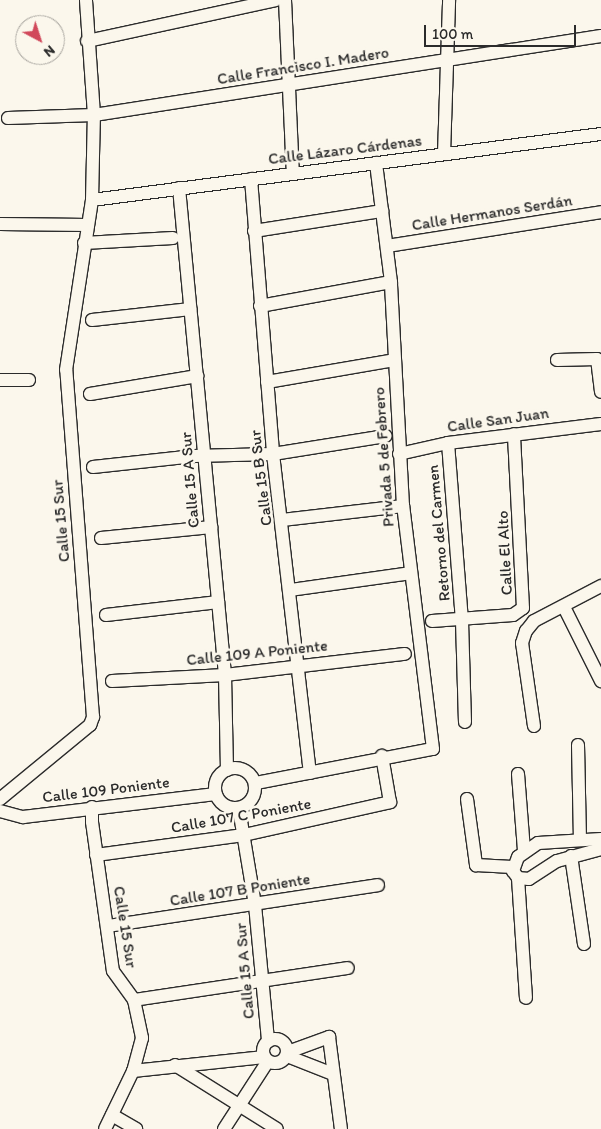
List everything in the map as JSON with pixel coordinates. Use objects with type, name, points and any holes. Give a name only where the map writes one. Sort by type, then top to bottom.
[{"type":"street","name":"Calle 15 Sur","points":[[0,799],[90,726],[93,717],[66,370],[92,200],[94,115],[87,41],[86,0]]},
{"type":"street","points":[[87,41],[276,0]]},
{"type":"street","points":[[285,0],[293,174]]},
{"type":"street","points":[[444,154],[449,0]]},
{"type":"street","name":"Calle Francisco I. Madero","points":[[8,118],[94,115],[601,36]]},
{"type":"street","name":"Calle Lázaro Cárdenas","points":[[92,200],[601,134]]},
{"type":"street","name":"Privada 5 de Febrero","points":[[376,163],[390,282],[403,506],[433,749],[382,756]]},
{"type":"street","name":"Calle 15 B Sur","points":[[251,179],[273,454],[299,665],[310,773]]},
{"type":"street","name":"Calle 15 A Sur","points":[[179,188],[225,675],[227,770]]},
{"type":"street","points":[[254,231],[382,211]]},
{"type":"street","name":"Calle Hermanos Serdán","points":[[387,246],[601,212]]},
{"type":"street","points":[[0,224],[88,225]]},
{"type":"street","points":[[84,243],[174,238]]},
{"type":"street","points":[[260,306],[390,282]]},
{"type":"street","points":[[92,320],[190,308]]},
{"type":"street","points":[[557,360],[597,359],[601,392]]},
{"type":"street","points":[[267,382],[394,360]]},
{"type":"street","points":[[90,394],[198,376]]},
{"type":"street","points":[[0,380],[29,380]]},
{"type":"street","name":"Calle San Juan","points":[[399,454],[448,443],[601,424]]},
{"type":"street","name":"Calle El Alto","points":[[432,621],[462,621],[513,614],[523,608],[514,434]]},
{"type":"street","points":[[93,468],[204,456],[273,454],[386,436]]},
{"type":"street","name":"Retorno del Carmen","points":[[448,443],[462,621],[465,722]]},
{"type":"street","points":[[282,520],[403,506]]},
{"type":"street","points":[[101,538],[210,527]]},
{"type":"street","points":[[290,590],[411,573]]},
{"type":"street","points":[[534,726],[522,643],[534,621],[601,586]]},
{"type":"street","points":[[106,615],[218,602]]},
{"type":"street","points":[[564,607],[601,681]]},
{"type":"street","name":"Calle 109 A Poniente","points":[[112,681],[225,675],[405,654]]},
{"type":"street","points":[[578,745],[580,840]]},
{"type":"street","points":[[256,784],[382,756]]},
{"type":"street","name":"Calle 107 C Poniente","points":[[96,854],[244,835],[390,802],[382,756]]},
{"type":"street","points":[[234,768],[248,772],[256,784],[251,802],[239,809],[222,804],[216,794],[218,777],[227,770],[234,768]]},
{"type":"street","points":[[518,774],[524,851],[515,873],[526,998]]},
{"type":"street","name":"Calle 109 Poniente","points":[[0,811],[23,817],[92,807],[216,794]]},
{"type":"street","points":[[467,798],[474,863],[479,867],[534,877],[571,856],[601,849]]},
{"type":"street","name":"Calle 15 Sur","points":[[92,807],[96,854],[108,926],[113,972],[134,1000],[142,1038],[133,1071],[105,1129]]},
{"type":"street","name":"Calle 15 A Sur","points":[[239,809],[255,905],[268,1041]]},
{"type":"street","points":[[524,851],[545,841],[601,839]]},
{"type":"street","points":[[571,856],[584,944]]},
{"type":"street","name":"Calle 107 B Poniente","points":[[108,926],[378,885]]},
{"type":"street","points":[[134,1000],[348,968]]},
{"type":"street","points":[[133,1071],[175,1065],[266,1059],[276,1064],[287,1054],[329,1037],[341,1129]]},
{"type":"street","points":[[224,1129],[266,1059],[264,1046],[268,1041],[282,1040],[287,1054],[333,1074]]},
{"type":"street","points":[[175,1065],[277,1129]]},
{"type":"street","points":[[112,1115],[136,1129]]}]
